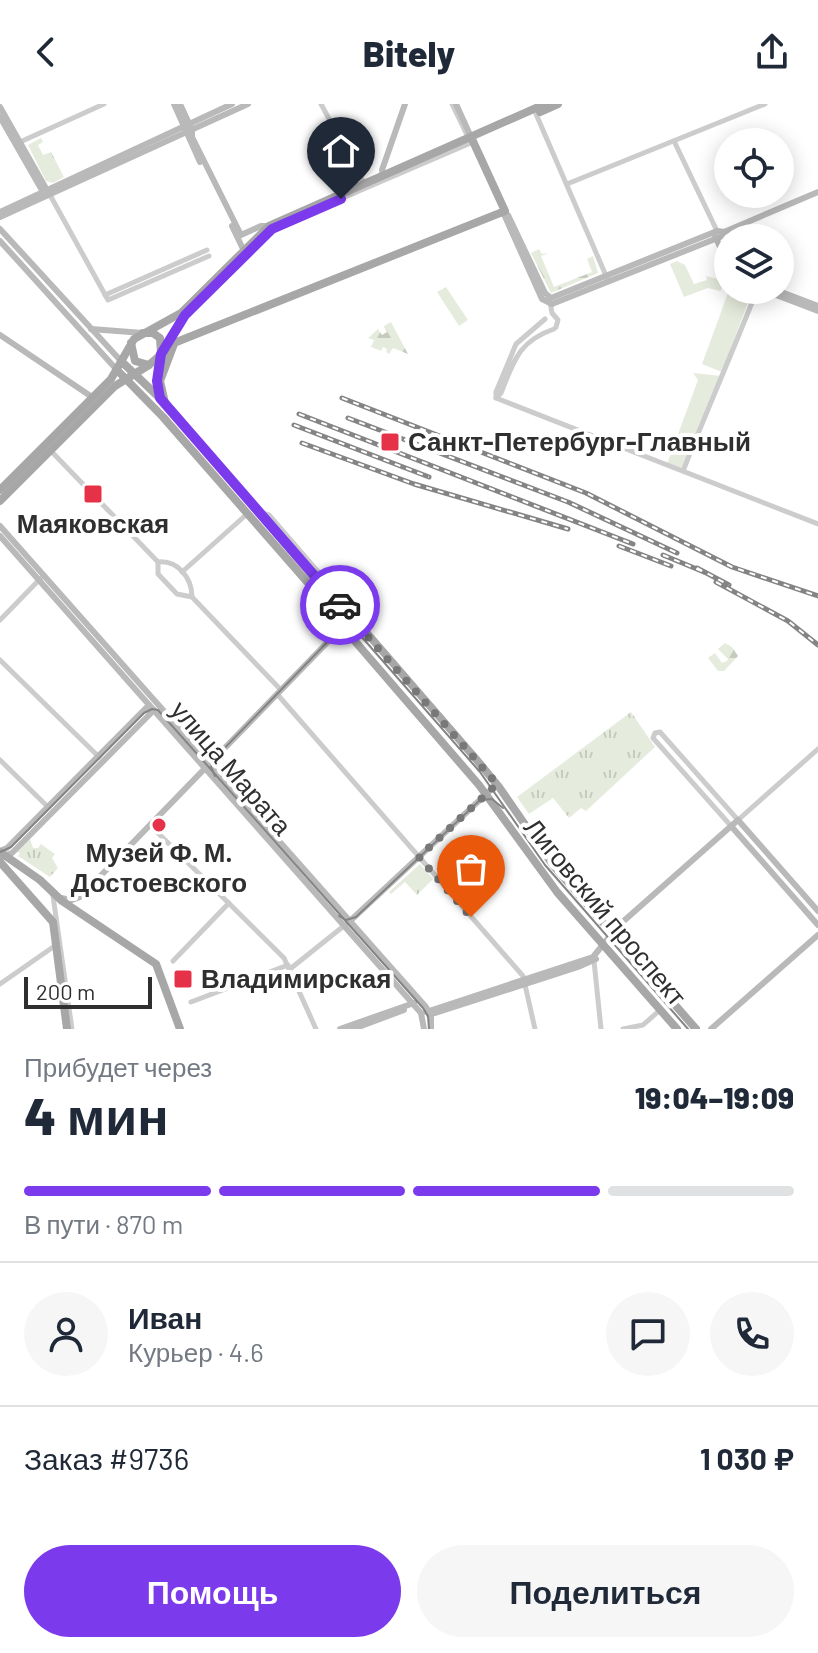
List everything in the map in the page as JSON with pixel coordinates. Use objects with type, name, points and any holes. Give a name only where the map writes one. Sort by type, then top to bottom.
[{"type":"main road","points":[[0,490],[92,397],[119,365],[131,342],[185,310],[269,226],[545,104]]},
{"type":"main road","points":[[471,139],[558,104]]},
{"type":"main road","points":[[0,501],[115,386],[149,365],[174,343],[504,211],[471,139]]},
{"type":"main road","points":[[143,333],[153,333],[160,338],[161,354]]},
{"type":"main road","points":[[131,342],[135,361],[149,365]]},
{"type":"main road","points":[[163,401],[160,381],[174,343]]},
{"type":"main road","points":[[119,365],[135,374]]},
{"type":"main road","name":"Лиговский проспект","points":[[119,365],[126,379],[247,514],[497,784],[544,854],[696,1029]]},
{"type":"main road","name":"Лиговский проспект","points":[[135,374],[163,401],[330,593],[345,619],[486,794],[545,878],[677,1029]]},
{"type":"main road","points":[[201,460],[209,453]]},
{"type":"main road","points":[[1,856],[34,876],[55,895],[156,964],[180,1029]]},
{"type":"main road","points":[[1,856],[55,921],[69,1029]]},
{"type":"main road","points":[[24,887],[26,878],[34,876]]},
{"type":"main road","points":[[39,903],[49,901],[55,895]]},
{"type":"street","points":[[17,143],[104,104]]},
{"type":"street","points":[[177,104],[246,252]]},
{"type":"street","points":[[188,128],[232,104]]},
{"type":"street","points":[[1,215],[188,128],[248,104]]},
{"type":"street","points":[[321,104],[365,184]]},
{"type":"street","points":[[163,401],[157,381],[161,354],[185,315],[246,252],[278,226],[383,178],[382,170],[405,104]]},
{"type":"street","points":[[454,104],[471,139]]},
{"type":"street","points":[[567,184],[765,104]]},
{"type":"street","points":[[0,107],[17,143]]},
{"type":"street","points":[[536,114],[608,279]]},
{"type":"street","points":[[0,117],[107,297],[208,253]]},
{"type":"street","points":[[188,128],[241,235],[246,252]]},
{"type":"street","points":[[674,141],[714,227]]},
{"type":"street","points":[[739,224],[818,192]]},
{"type":"street","points":[[504,211],[511,219],[545,293],[553,301]]},
{"type":"street","name":"Лиговский проспект","points":[[1,215],[1,225],[20,251]]},
{"type":"street","points":[[241,235],[261,226],[269,226]]},
{"type":"street","name":"Лиговский проспект","points":[[0,229],[91,329],[119,365]]},
{"type":"street","points":[[496,398],[515,345],[548,316],[557,297],[714,234]]},
{"type":"street","name":"Лиговский проспект","points":[[0,241],[119,365]]},
{"type":"street","points":[[794,298],[818,308]]},
{"type":"street","points":[[794,300],[818,308]]},
{"type":"street","points":[[683,471],[752,304]]},
{"type":"street","points":[[496,398],[501,393],[518,351],[542,332],[555,328],[558,320],[548,316]]},
{"type":"street","points":[[91,329],[143,333]]},
{"type":"street","points":[[0,335],[92,397]]},
{"type":"street","points":[[496,398],[818,524]]},
{"type":"street","points":[[50,451],[159,563],[161,577],[177,594],[190,594]]},
{"type":"street","points":[[182,572],[247,514]]},
{"type":"street","name":"улица Марата","points":[[0,526],[41,578],[153,706],[427,1013],[424,1029]]},
{"type":"street","name":"улица Марата","points":[[0,536],[41,578]]},
{"type":"street","points":[[159,563],[171,562],[191,581],[190,594],[279,692],[526,982],[535,1029]]},
{"type":"street","points":[[0,620],[41,578]]},
{"type":"street","points":[[69,1029],[55,921],[55,895],[72,900],[80,897],[279,692],[345,619]]},
{"type":"street","points":[[0,660],[101,759]]},
{"type":"street","points":[[1,856],[153,706]]},
{"type":"street","name":"улица Марата","points":[[153,706],[190,740],[207,766]]},
{"type":"street","points":[[818,911],[660,732],[655,733],[653,738],[818,925]]},
{"type":"street","name":"улица Марата","points":[[190,740],[221,752]]},
{"type":"street","points":[[431,1029],[427,1013],[593,959],[605,947],[612,932],[818,749]]},
{"type":"street","points":[[0,760],[50,810]]},
{"type":"street","points":[[686,775],[693,769]]},
{"type":"street","points":[[191,1002],[289,967],[347,924],[497,784]]},
{"type":"street","points":[[710,802],[717,796]]},
{"type":"street","points":[[150,825],[289,967],[316,1029]]},
{"type":"street","points":[[173,961],[229,903]]},
{"type":"street","points":[[711,1029],[818,935]]},
{"type":"street","points":[[0,984],[56,945]]},
{"type":"street","points":[[593,959],[601,1029]]},
{"type":"street","points":[[353,1029],[416,1004]]},
{"type":"street","points":[[623,1029],[640,1027],[660,1010]]},
{"type":"street","points":[[340,1029],[371,1023]]},
{"type":"green space","points":[[41,138],[43,142],[38,145],[43,155],[51,152],[64,177],[53,183],[46,181],[28,145]]},
{"type":"green space","points":[[539,249],[542,254],[549,253],[541,256],[554,287],[592,272],[587,259],[593,256],[598,273],[551,293],[531,253]]},
{"type":"green space","points":[[677,261],[685,265],[694,284],[707,280],[706,276],[714,278],[714,290],[708,288],[684,297],[670,264]]},
{"type":"green space","points":[[446,287],[468,320],[459,326],[437,292]]},
{"type":"green space","points":[[724,304],[747,304],[722,372],[702,364]]},
{"type":"green space","points":[[391,322],[408,354],[393,348],[389,354],[383,347],[381,351],[371,347],[374,340],[368,338],[378,329],[382,335],[387,332],[384,326]]},
{"type":"green space","points":[[693,373],[722,376],[681,469],[667,464],[698,380]]},
{"type":"green space","points":[[725,643],[738,656],[724,671],[718,671],[708,658],[715,653],[722,663],[727,661],[718,649]]},
{"type":"green space","points":[[631,712],[655,747],[586,811],[581,808],[569,818],[553,798],[529,814],[517,797]]},
{"type":"green space","points":[[30,839],[33,848],[41,844],[55,854],[52,858],[58,868],[50,877],[18,856],[20,853],[17,852]]},
{"type":"green space","points":[[420,864],[433,879],[417,895],[405,882],[391,894],[389,892]]},
{"type":"tram line","points":[[215,776],[211,767],[214,759],[339,630],[353,627],[480,772],[545,865],[688,1029]]},
{"type":"tram line","points":[[0,852],[11,847],[144,713],[158,710],[423,1008],[428,1016],[429,1029]]},
{"type":"tram line","points":[[339,916],[346,920],[356,917],[480,800],[492,799],[503,808]]},
{"type":"railway","points":[[342,398],[586,493],[732,567],[818,596]]},
{"type":"railway","points":[[299,414],[633,544]]},
{"type":"railway","points":[[348,418],[568,502],[677,553]]},
{"type":"railway","points":[[294,425],[429,477]]},
{"type":"railway","points":[[302,443],[414,484],[568,529]]},
{"type":"railway","points":[[619,546],[671,566]]},
{"type":"railway","points":[[663,555],[704,572]]},
{"type":"railway","points":[[697,568],[729,585]]},
{"type":"railway","points":[[716,582],[788,621],[818,645]]},
{"type":"way so far","points":[[340,605],[497,784],[419,857],[471,917]]},
{"type":"place","name":"Санкт-Петербург-Главный","points":[[390,442]]},
{"type":"place","name":"Маяковская","points":[[93,494]]},
{"type":"place","name":"Музей Ф. М. Достоевского","points":[[159,825]]},
{"type":"place","name":"Владимирская","points":[[183,979]]},
{"type":"route","points":[[340,605],[160,398],[157,381],[161,354],[187,313],[272,229],[341,199]]}]
